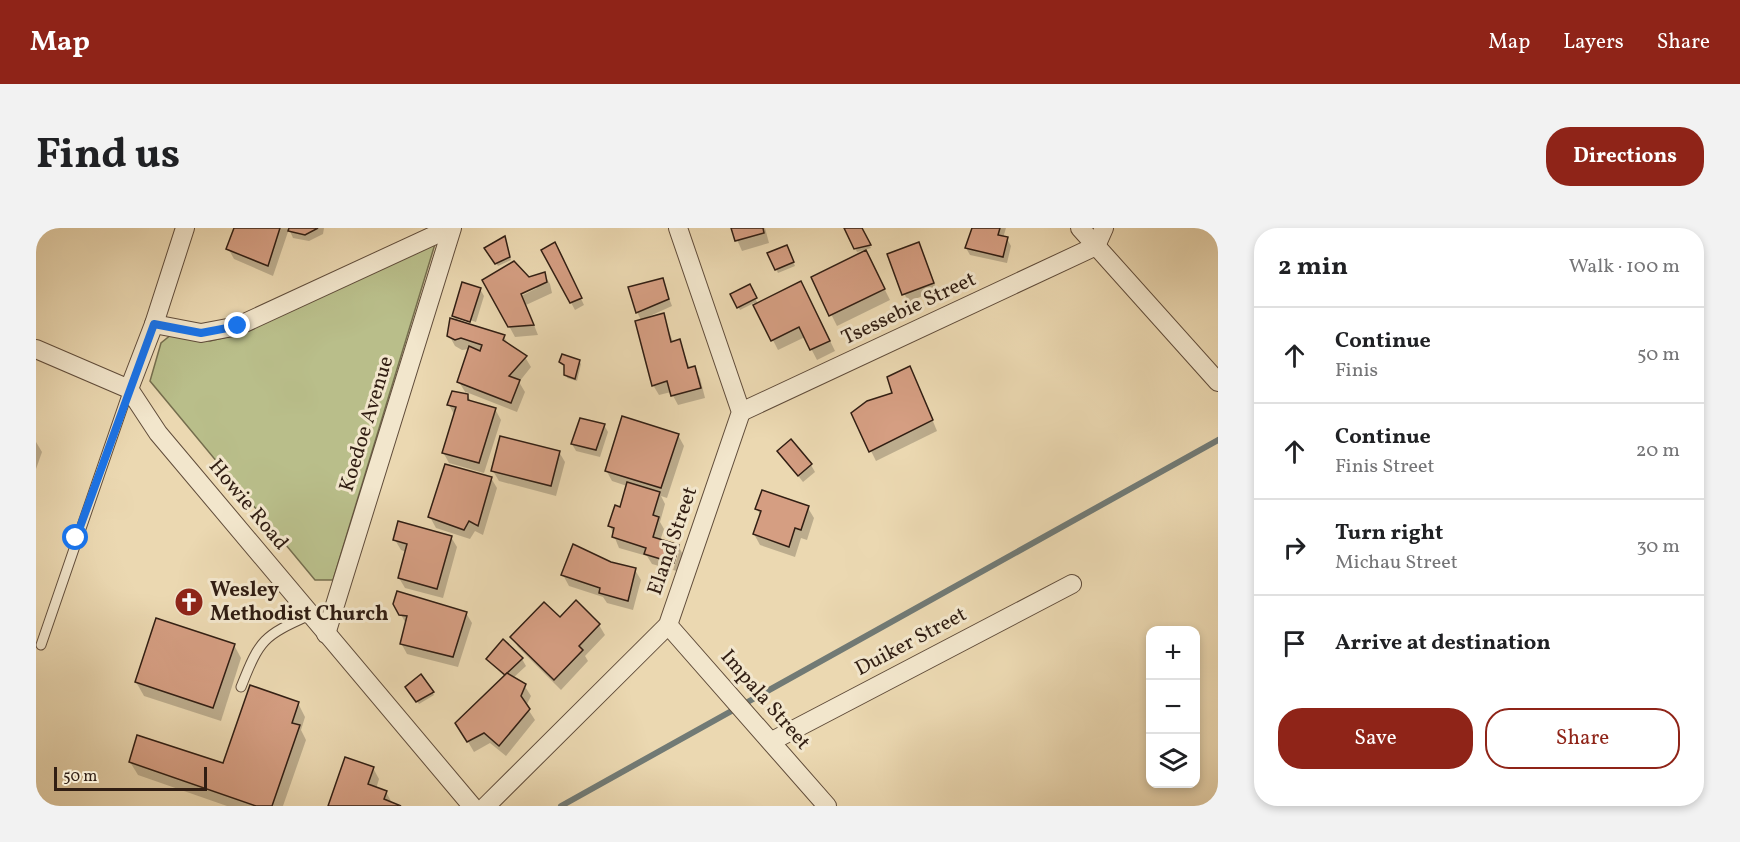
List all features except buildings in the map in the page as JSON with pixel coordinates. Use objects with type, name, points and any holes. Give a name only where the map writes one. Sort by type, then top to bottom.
[{"type":"street","points":[[36,350],[129,389],[154,324],[185,228]]},
{"type":"street","points":[[154,324],[201,333],[230,329],[451,228]]},
{"type":"street","name":"Koedoe Avenue","points":[[326,634],[451,228]]},
{"type":"street","points":[[678,228],[741,412]]},
{"type":"street","points":[[1080,228],[1218,382]]},
{"type":"street","points":[[1096,246],[1104,228]]},
{"type":"street","name":"Tsessebie Street","points":[[741,412],[1096,246]]},
{"type":"street","name":"Howie Road","points":[[129,389],[158,433],[472,806]]},
{"type":"street","name":"Eland Street","points":[[486,806],[668,625],[741,412]]},
{"type":"street","name":"Duiker Street","points":[[772,741],[1072,584]]},
{"type":"street","name":"Impala Street","points":[[668,625],[827,806]]},
{"type":"lane","points":[[41,645],[129,389]]},
{"type":"lane","points":[[241,687],[254,654],[262,642],[274,632],[310,615]]},
{"type":"green space","points":[[435,244],[333,580],[315,580],[150,381],[161,343],[172,334],[210,341],[231,336]]},
{"type":"waterway","points":[[561,806],[1218,440]]},
{"type":"place","name":"Wesley Methodist Church","points":[[189,602]]},
{"type":"route","points":[[76,538],[118,417],[154,324],[201,333],[223,331],[238,326]]}]
